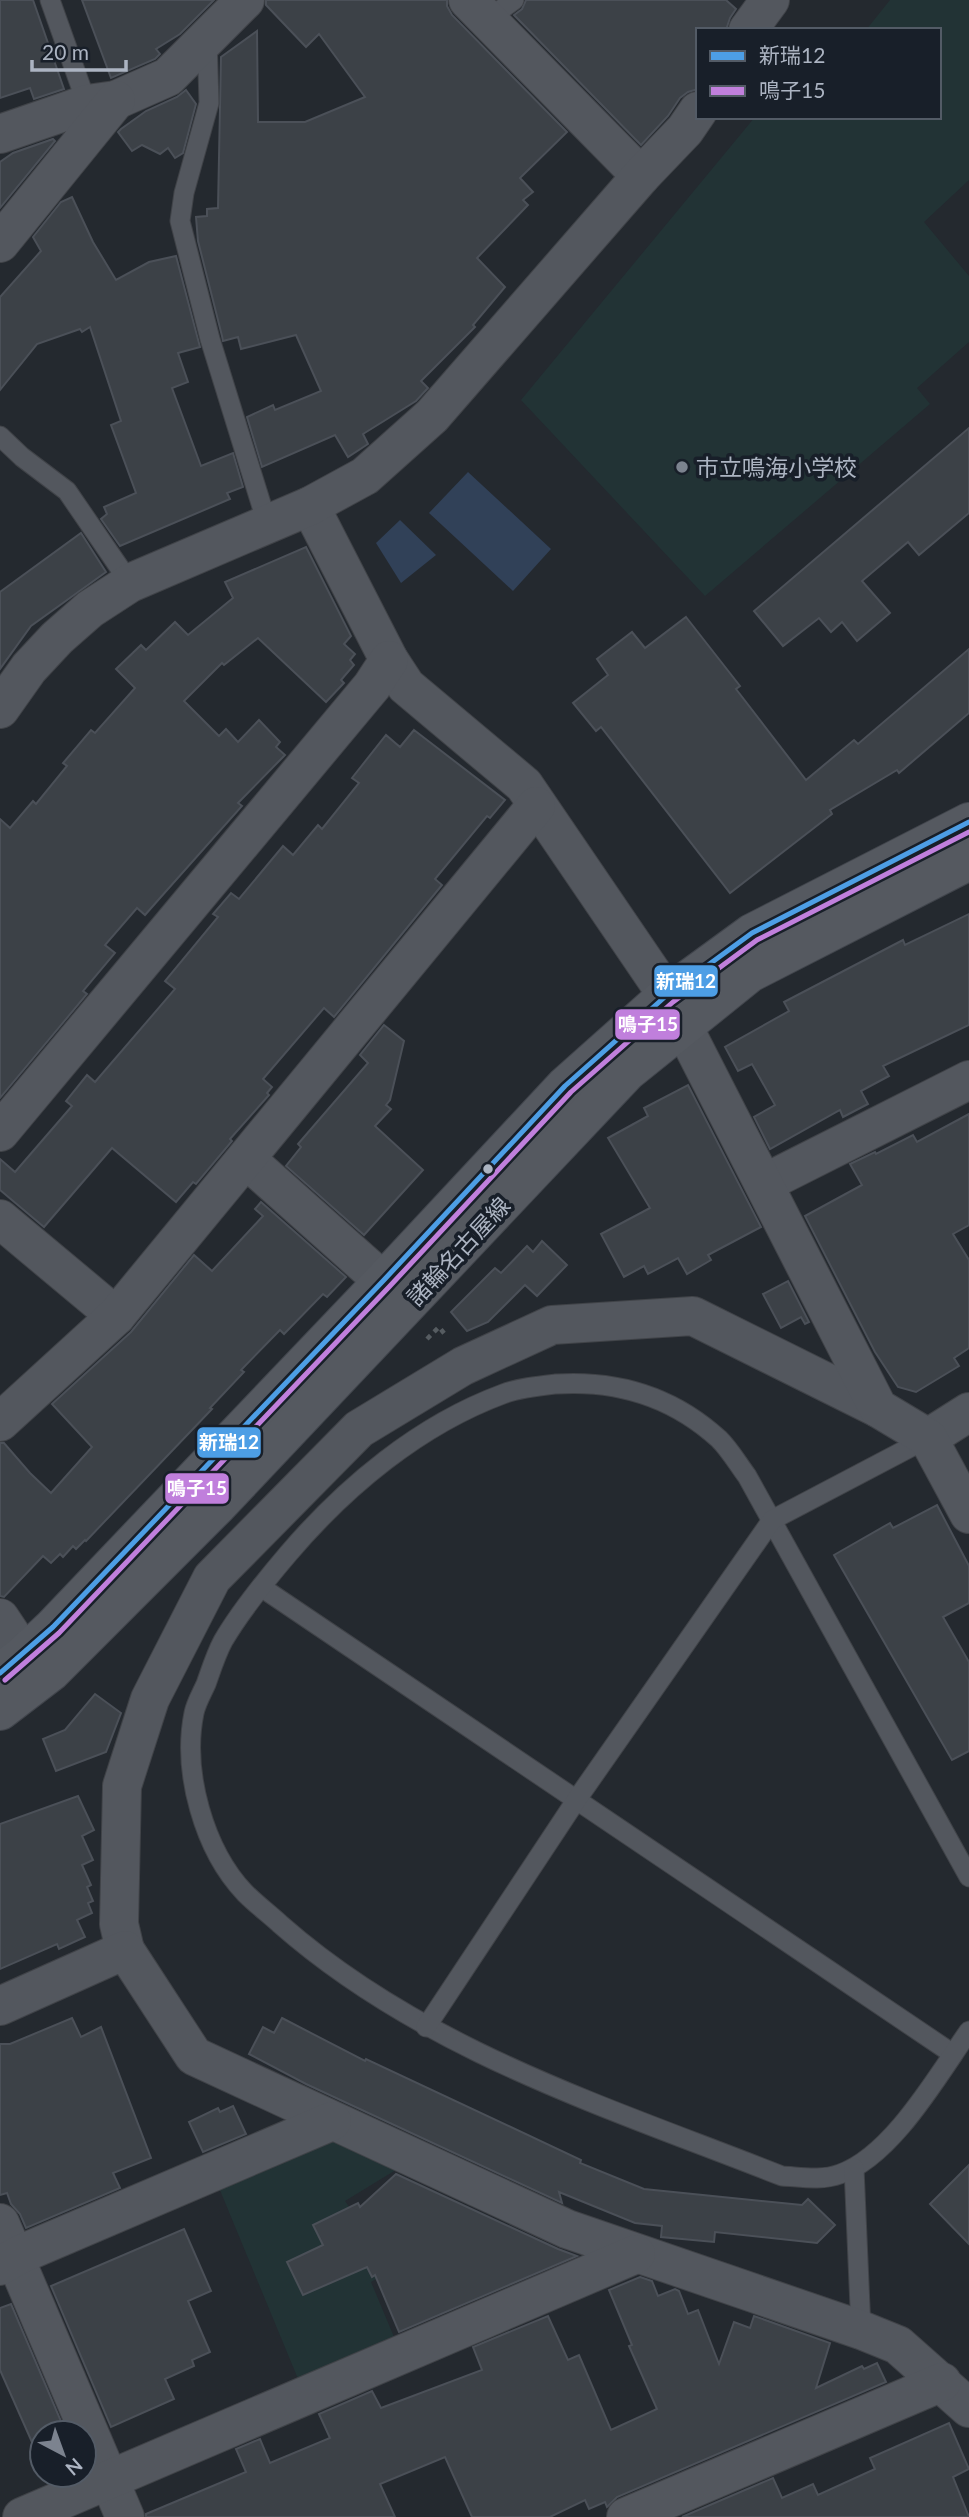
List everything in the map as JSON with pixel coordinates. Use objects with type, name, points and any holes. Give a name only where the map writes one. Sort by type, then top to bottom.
[{"type":"main road","name":"諸輪名古屋線","points":[[0,1710],[51,1672],[218,1505],[627,1072],[676,1010],[752,933],[969,822]]},
{"type":"main road","name":"諸輪名古屋線","points":[[11,1665],[53,1627],[565,1086],[676,1010],[969,861]]},
{"type":"street","points":[[0,134],[102,102],[168,77],[245,0]]},
{"type":"street","points":[[749,28],[770,0]]},
{"type":"street","points":[[490,7],[641,176]]},
{"type":"street","points":[[0,243],[102,102]]},
{"type":"street","points":[[0,709],[29,668],[57,638],[90,609],[130,583],[310,506],[365,476],[432,416],[641,176],[685,130],[696,114]]},
{"type":"street","points":[[310,506],[388,660],[406,686],[524,785],[676,1010],[878,1408]]},
{"type":"street","points":[[0,1132],[372,686],[388,660]]},
{"type":"street","points":[[0,1422],[116,1316],[536,806]]},
{"type":"street","points":[[765,1183],[969,1080]]},
{"type":"street","points":[[246,1159],[383,1281]]},
{"type":"street","points":[[0,1219],[116,1316]]},
{"type":"street","points":[[969,1514],[928,1438],[878,1408],[693,1316],[552,1325],[463,1366],[359,1429],[212,1578],[150,1699],[122,1786],[119,1924],[125,1950],[194,2056],[567,2229],[898,2345],[969,2408]]},
{"type":"street","points":[[928,1438],[969,1412]]},
{"type":"street","points":[[0,1618],[10,1633],[11,1665]]},
{"type":"street","points":[[0,2006],[125,1950]]},
{"type":"street","points":[[125,2517],[5,2249],[331,2121]]},
{"type":"street","points":[[22,2517],[636,2254]]},
{"type":"street","points":[[626,2517],[942,2382]]},
{"type":"lane","points":[[50,0],[102,102]]},
{"type":"lane","points":[[207,37],[209,103],[184,193],[180,221],[210,340],[267,523]]},
{"type":"lane","points":[[0,436],[22,457],[67,491],[130,583]]},
{"type":"lane","points":[[969,1877],[747,1476],[722,1442],[695,1419],[661,1399],[624,1387],[582,1382],[543,1385],[506,1392],[435,1427],[372,1471],[316,1521],[261,1587],[223,1642],[194,1712],[192,1750],[195,1788],[205,1827],[222,1860],[244,1892],[303,1944],[351,1980],[426,2027],[495,2063],[782,2176],[819,2179],[839,2175],[854,2168],[886,2142],[912,2113],[969,2031]]},
{"type":"lane","points":[[426,2027],[577,1799],[772,1520],[928,1438]]},
{"type":"lane","points":[[261,1587],[953,2054]]},
{"type":"lane","points":[[854,2168],[861,2330]]},
{"type":"shaded area","points":[[890,0],[969,0],[969,180],[924,222],[969,276],[969,342],[917,388],[930,404],[705,596],[521,400],[753,119],[941,119],[941,28],[868,28]]},
{"type":"shaded area","points":[[327,2136],[399,2168],[345,2201],[393,2269],[371,2282],[397,2344],[301,2386],[217,2183]]},
{"type":"water","points":[[468,472],[551,549],[513,591],[429,513]]},
{"type":"water","points":[[400,520],[436,555],[401,583],[376,543]]},
{"type":"building","points":[[0,0],[33,0],[64,89],[34,99],[30,88],[0,98]]},
{"type":"building","points":[[82,0],[214,0],[180,34],[156,49],[160,54],[155,59],[111,78]]},
{"type":"building","points":[[266,0],[447,0],[452,15],[567,132],[520,178],[533,192],[523,200],[528,205],[477,258],[505,287],[473,325],[475,327],[421,381],[428,388],[416,401],[363,434],[368,444],[348,457],[335,435],[262,467],[247,417],[273,405],[275,410],[321,391],[296,335],[241,349],[238,337],[223,341],[198,241],[196,217],[207,216],[207,209],[218,208],[221,57],[257,31],[258,122],[305,122],[365,97],[319,34],[306,47],[266,5]]},
{"type":"building","points":[[526,0],[726,0],[736,9],[727,28],[696,28],[696,90],[680,98],[668,116],[641,145],[514,15],[522,9]]},
{"type":"building","points":[[186,90],[196,104],[183,153],[175,158],[168,148],[160,154],[142,145],[132,151],[118,132],[146,111]]},
{"type":"building","points":[[53,139],[55,141],[0,208],[0,162],[13,153]]},
{"type":"building","points":[[72,197],[93,242],[116,280],[149,262],[176,256],[200,347],[178,353],[188,382],[172,388],[201,466],[233,453],[243,487],[227,493],[230,499],[120,546],[101,519],[107,514],[104,507],[136,493],[111,425],[121,421],[90,327],[82,332],[80,329],[37,344],[0,390],[0,297],[41,251],[33,237],[61,202]]},
{"type":"building","points":[[969,428],[969,513],[919,555],[908,542],[862,581],[890,613],[857,641],[842,622],[831,632],[819,618],[783,646],[754,611]]},
{"type":"building","points":[[81,533],[106,572],[31,626],[0,669],[0,592]]},
{"type":"building","points":[[306,547],[351,636],[344,644],[355,654],[350,660],[354,665],[341,680],[344,683],[326,702],[258,638],[224,665],[222,663],[184,701],[219,736],[226,729],[238,742],[259,720],[280,742],[276,747],[285,755],[238,803],[242,806],[145,915],[137,908],[105,945],[115,953],[83,991],[87,994],[0,1098],[0,819],[10,828],[33,801],[36,804],[67,766],[63,763],[91,730],[95,733],[135,688],[116,669],[141,645],[146,650],[175,622],[188,635],[233,598],[225,582]]},
{"type":"building","points":[[686,617],[740,686],[736,689],[806,780],[854,740],[858,744],[969,649],[969,713],[899,773],[897,770],[830,810],[832,814],[730,893],[601,727],[596,731],[573,703],[608,675],[597,659],[632,632],[645,648]]},
{"type":"building","points":[[414,730],[505,800],[490,818],[487,816],[435,879],[442,885],[334,1017],[324,1008],[263,1079],[272,1087],[267,1093],[269,1095],[230,1139],[232,1141],[196,1184],[193,1182],[176,1202],[112,1148],[44,1227],[0,1190],[0,1159],[15,1172],[72,1106],[66,1101],[87,1075],[95,1082],[175,989],[165,981],[218,917],[213,914],[231,893],[239,899],[283,846],[293,855],[318,825],[322,829],[359,783],[352,778],[386,735],[400,747]]},
{"type":"building","points":[[969,914],[969,1025],[883,1066],[889,1076],[861,1091],[868,1104],[843,1117],[840,1110],[770,1149],[754,1117],[775,1105],[752,1064],[738,1071],[725,1047],[789,1011],[784,1002],[903,940],[905,945]]},
{"type":"building","points":[[384,1025],[404,1041],[390,1100],[386,1105],[391,1109],[375,1126],[423,1170],[364,1235],[286,1166],[301,1147],[298,1144],[368,1063],[360,1055]]},
{"type":"building","points":[[688,1085],[761,1227],[708,1255],[711,1260],[687,1274],[678,1258],[648,1274],[644,1266],[624,1277],[601,1234],[650,1208],[608,1138],[648,1116],[644,1108]]},
{"type":"building","points":[[969,1114],[969,1225],[953,1234],[969,1260],[969,1348],[954,1358],[959,1366],[916,1392],[898,1387],[875,1352],[805,1216],[862,1185],[850,1164],[913,1135],[917,1142]]},
{"type":"building","points":[[261,1202],[346,1277],[327,1297],[323,1294],[284,1334],[280,1330],[241,1370],[244,1372],[210,1408],[212,1409],[86,1541],[76,1549],[73,1546],[63,1557],[60,1554],[51,1563],[43,1556],[4,1597],[0,1596],[0,1443],[4,1443],[51,1493],[92,1447],[52,1404],[131,1332],[194,1255],[212,1271],[263,1216],[255,1209]]},
{"type":"building","points":[[542,1241],[567,1265],[537,1296],[525,1285],[488,1322],[467,1331],[451,1312],[495,1268],[501,1273],[527,1246],[533,1252]]},
{"type":"building","points":[[788,1281],[809,1322],[805,1324],[801,1317],[781,1328],[763,1294]]},
{"type":"building","points":[[937,1505],[969,1566],[969,1603],[943,1617],[969,1662],[969,1751],[952,1760],[834,1555],[890,1523],[893,1528]]},
{"type":"building","points":[[95,1694],[121,1713],[106,1752],[56,1771],[43,1739],[65,1730]]},
{"type":"building","points":[[78,1796],[94,1830],[82,1836],[93,1860],[82,1865],[91,1885],[87,1887],[93,1901],[88,1903],[92,1913],[77,1920],[85,1937],[59,1949],[57,1944],[0,1969],[0,1824]]},
{"type":"building","points":[[72,2018],[81,2037],[101,2027],[151,2158],[113,2173],[120,2188],[26,2228],[7,2193],[0,2195],[0,2044],[10,2044]]},
{"type":"building","points":[[282,2018],[365,2061],[366,2059],[581,2160],[580,2163],[644,2189],[802,2205],[808,2199],[835,2225],[817,2243],[715,2232],[714,2242],[661,2237],[662,2226],[635,2223],[559,2192],[562,2203],[306,2084],[249,2054],[263,2027],[274,2033]]},
{"type":"building","points":[[233,2106],[246,2134],[203,2152],[189,2122],[218,2108],[220,2112]]},
{"type":"building","points":[[969,2165],[969,2244],[930,2204]]},
{"type":"building","points":[[396,2174],[577,2256],[399,2332],[375,2275],[372,2277],[367,2267],[303,2295],[287,2262],[323,2245],[313,2225],[358,2203],[360,2207]]},
{"type":"building","points":[[184,2229],[211,2291],[188,2301],[210,2352],[192,2360],[194,2366],[165,2379],[174,2399],[111,2427],[51,2286]]},
{"type":"building","points":[[640,2277],[652,2281],[658,2296],[675,2289],[679,2291],[688,2314],[698,2310],[719,2364],[734,2322],[750,2328],[754,2316],[830,2343],[816,2388],[862,2366],[864,2369],[877,2363],[886,2382],[617,2497],[607,2507],[605,2502],[589,2509],[585,2500],[550,2517],[472,2517],[445,2457],[380,2484],[395,2517],[146,2517],[146,2514],[246,2472],[236,2449],[260,2439],[270,2463],[330,2438],[319,2414],[372,2391],[381,2408],[482,2370],[473,2347],[548,2316],[568,2360],[579,2355],[611,2430],[657,2409],[629,2346],[632,2345],[609,2290]]},
{"type":"building","points":[[11,2304],[60,2419],[28,2419],[28,2433],[0,2370],[0,2308]]},
{"type":"building","points":[[949,2423],[969,2469],[953,2477],[969,2517],[682,2517],[773,2478],[782,2498],[813,2484],[818,2495],[875,2469],[870,2458]]},
{"type":"transit line","name":"新瑞12","points":[[0,1673],[53,1627],[565,1086],[667,995],[752,933],[969,822]]},
{"type":"transit line","name":"鳴子15","points":[[5,1680],[59,1633],[571,1092],[673,1002],[757,940],[969,832]]},
{"type":"place","name":"市立鳴海小学校","points":[[682,467]]}]
